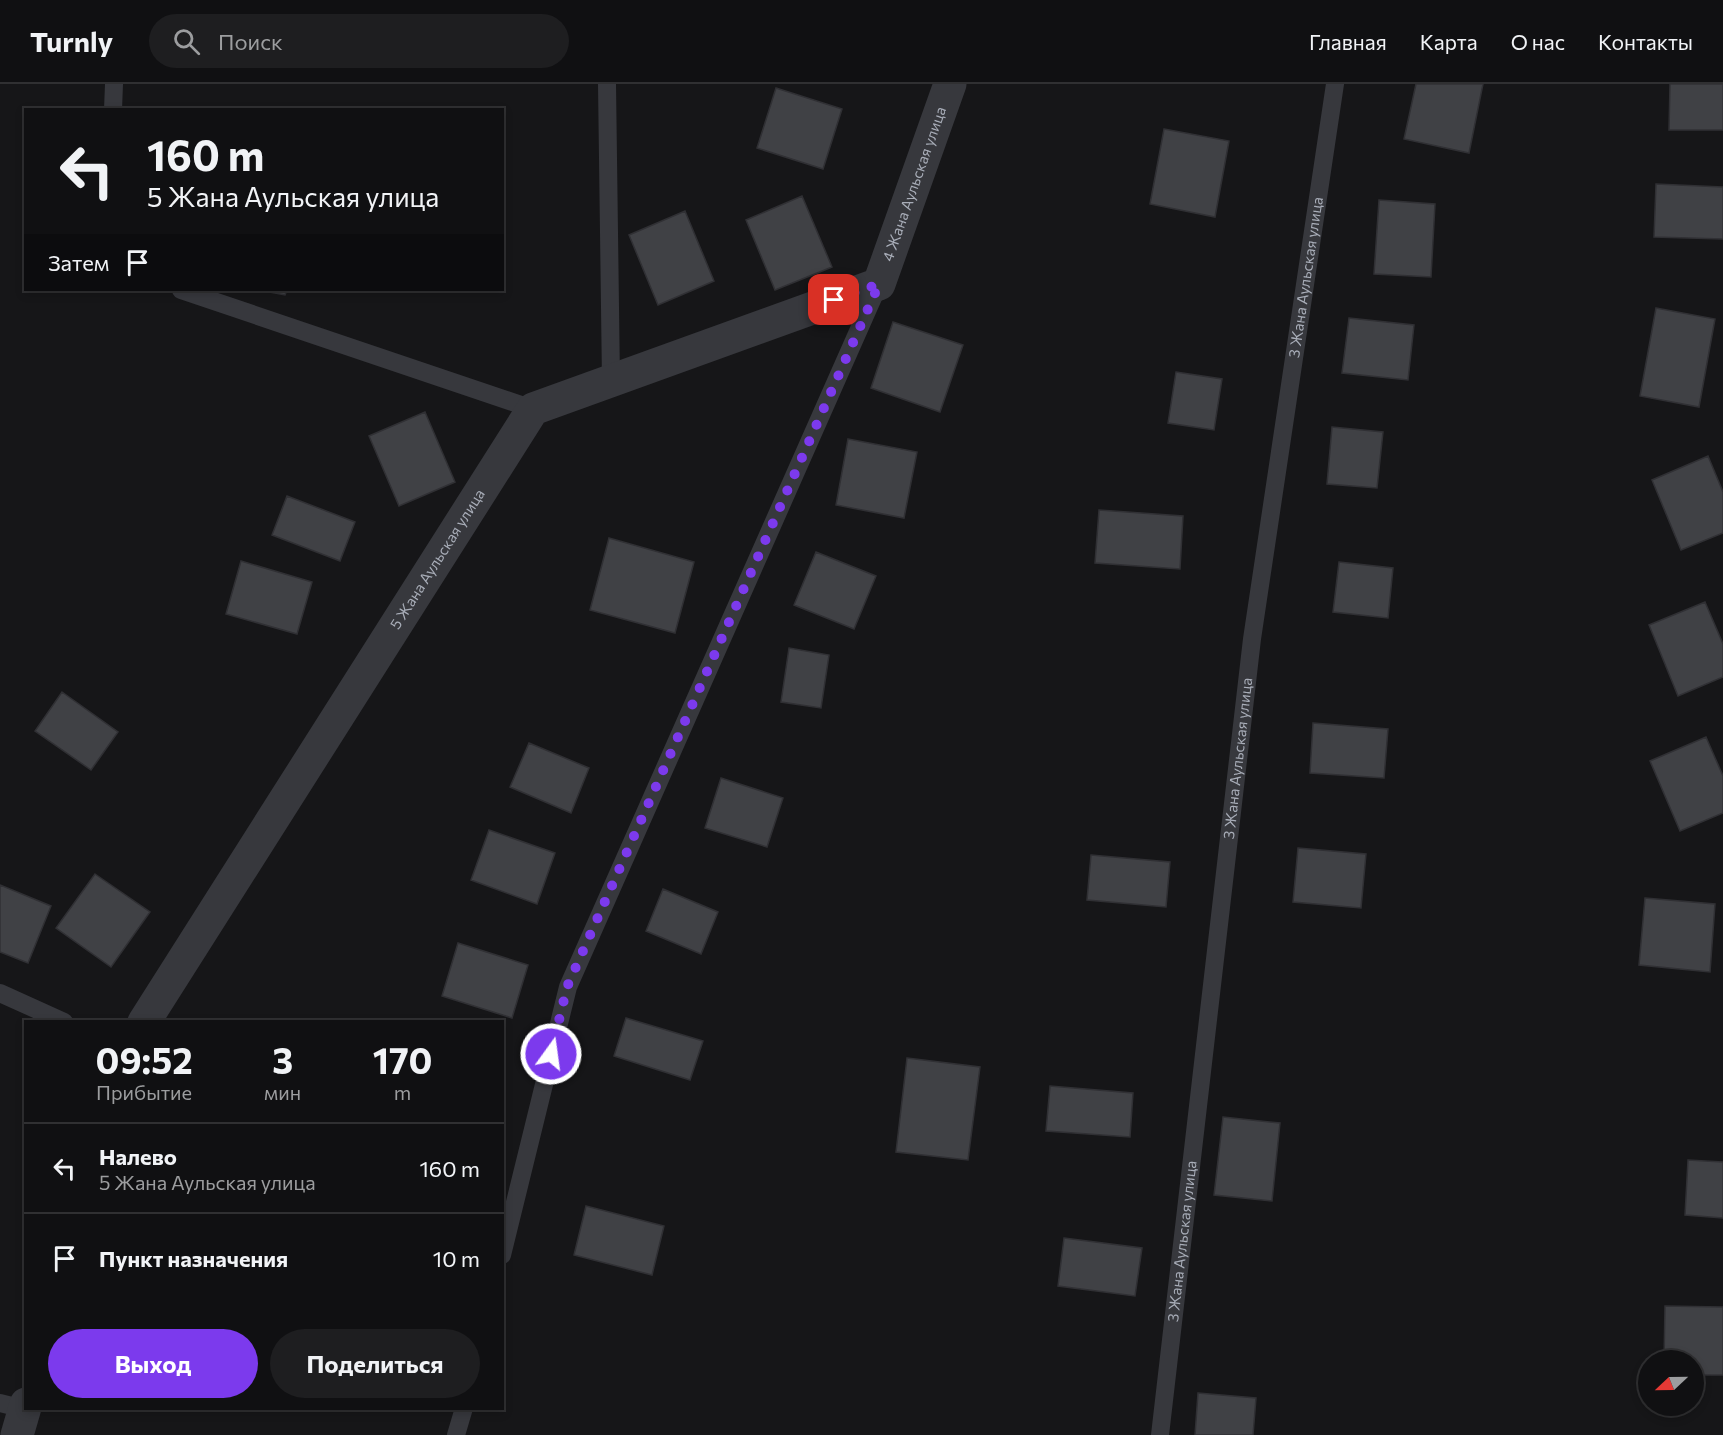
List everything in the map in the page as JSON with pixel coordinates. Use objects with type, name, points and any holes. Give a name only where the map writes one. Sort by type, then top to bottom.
[{"type":"street","name":"4 Жана Аульская улица","points":[[879,284],[950,84]]},
{"type":"street","points":[[533,409],[879,284]]},
{"type":"street","name":"5 Жана Аульская улица","points":[[145,1020],[533,409]]},
{"type":"lane","points":[[113,108],[114,84]]},
{"type":"lane","points":[[607,84],[611,381]]},
{"type":"lane","name":"3 Жана Аульская улица","points":[[1160,1435],[1252,639],[1335,84]]},
{"type":"lane","name":"4 Жана Аульская улица","points":[[504,1248],[567,987],[879,284]]},
{"type":"lane","points":[[184,291],[533,409]]},
{"type":"lane","points":[[0,993],[60,1020]]},
{"type":"lane","points":[[456,1435],[463,1410]]},
{"type":"building","points":[[1416,84],[1483,84],[1469,153],[1404,139]]},
{"type":"building","points":[[1670,84],[1723,84],[1723,130],[1669,130]]},
{"type":"building","points":[[776,88],[842,109],[823,169],[757,148]]},
{"type":"building","points":[[1164,129],[1229,141],[1215,217],[1150,204]]},
{"type":"building","points":[[1656,184],[1723,187],[1723,239],[1654,237]]},
{"type":"building","points":[[802,196],[832,267],[775,290],[746,220]]},
{"type":"building","points":[[1379,200],[1435,204],[1431,277],[1374,274]]},
{"type":"building","points":[[685,211],[714,281],[658,305],[629,235]]},
{"type":"building","points":[[264,291],[287,291],[285,295]]},
{"type":"building","points":[[1656,308],[1715,319],[1699,407],[1640,396]]},
{"type":"building","points":[[1349,318],[1414,325],[1408,380],[1342,373]]},
{"type":"building","points":[[893,322],[963,345],[940,412],[871,388]]},
{"type":"building","points":[[1176,372],[1222,379],[1214,430],[1168,423]]},
{"type":"building","points":[[425,412],[455,482],[399,506],[369,436]]},
{"type":"building","points":[[1332,427],[1383,432],[1377,488],[1327,484]]},
{"type":"building","points":[[848,439],[917,452],[904,518],[836,505]]},
{"type":"building","points":[[1708,456],[1723,492],[1723,533],[1681,550],[1652,480]]},
{"type":"building","points":[[287,496],[355,522],[340,561],[272,535]]},
{"type":"building","points":[[1099,510],[1183,516],[1180,569],[1095,563]]},
{"type":"building","points":[[609,538],[694,562],[675,633],[590,610]]},
{"type":"building","points":[[816,552],[876,576],[854,629],[794,605]]},
{"type":"building","points":[[241,561],[312,582],[297,634],[226,614]]},
{"type":"building","points":[[1339,562],[1393,568],[1388,618],[1333,612]]},
{"type":"building","points":[[1705,602],[1723,644],[1723,677],[1678,696],[1649,625]]},
{"type":"building","points":[[789,648],[829,655],[821,708],[781,702]]},
{"type":"building","points":[[62,692],[118,732],[91,770],[35,731]]},
{"type":"building","points":[[1313,723],[1388,729],[1384,778],[1310,773]]},
{"type":"building","points":[[1706,737],[1723,776],[1723,813],[1680,831],[1650,761]]},
{"type":"building","points":[[529,743],[589,768],[571,813],[510,787]]},
{"type":"building","points":[[721,778],[783,798],[767,847],[705,828]]},
{"type":"building","points":[[489,830],[555,853],[537,904],[471,880]]},
{"type":"building","points":[[1298,848],[1366,854],[1361,908],[1293,902]]},
{"type":"building","points":[[1091,855],[1170,862],[1166,907],[1087,900]]},
{"type":"building","points":[[95,874],[150,912],[111,967],[56,928]]},
{"type":"building","points":[[0,885],[51,906],[28,963],[0,952]]},
{"type":"building","points":[[663,889],[718,912],[701,954],[646,931]]},
{"type":"building","points":[[1645,898],[1715,904],[1710,972],[1639,965]]},
{"type":"building","points":[[458,943],[528,965],[512,1018],[442,996]]},
{"type":"building","points":[[626,1018],[703,1041],[690,1080],[614,1056]]},
{"type":"building","points":[[907,1058],[980,1067],[968,1160],[896,1152]]},
{"type":"building","points":[[1050,1086],[1133,1093],[1130,1137],[1046,1131]]},
{"type":"building","points":[[1223,1117],[1280,1123],[1272,1201],[1214,1195]]},
{"type":"building","points":[[1688,1160],[1723,1162],[1723,1218],[1685,1215]]},
{"type":"building","points":[[586,1206],[664,1226],[652,1275],[574,1255]]},
{"type":"building","points":[[1064,1238],[1142,1248],[1135,1296],[1058,1286]]},
{"type":"building","points":[[1665,1306],[1723,1307],[1723,1375],[1704,1375],[1704,1350],[1664,1350]]},
{"type":"building","points":[[1198,1393],[1256,1398],[1253,1435],[1195,1435]]},
{"type":"route","points":[[551,1054],[567,987],[879,284],[834,300]]}]
